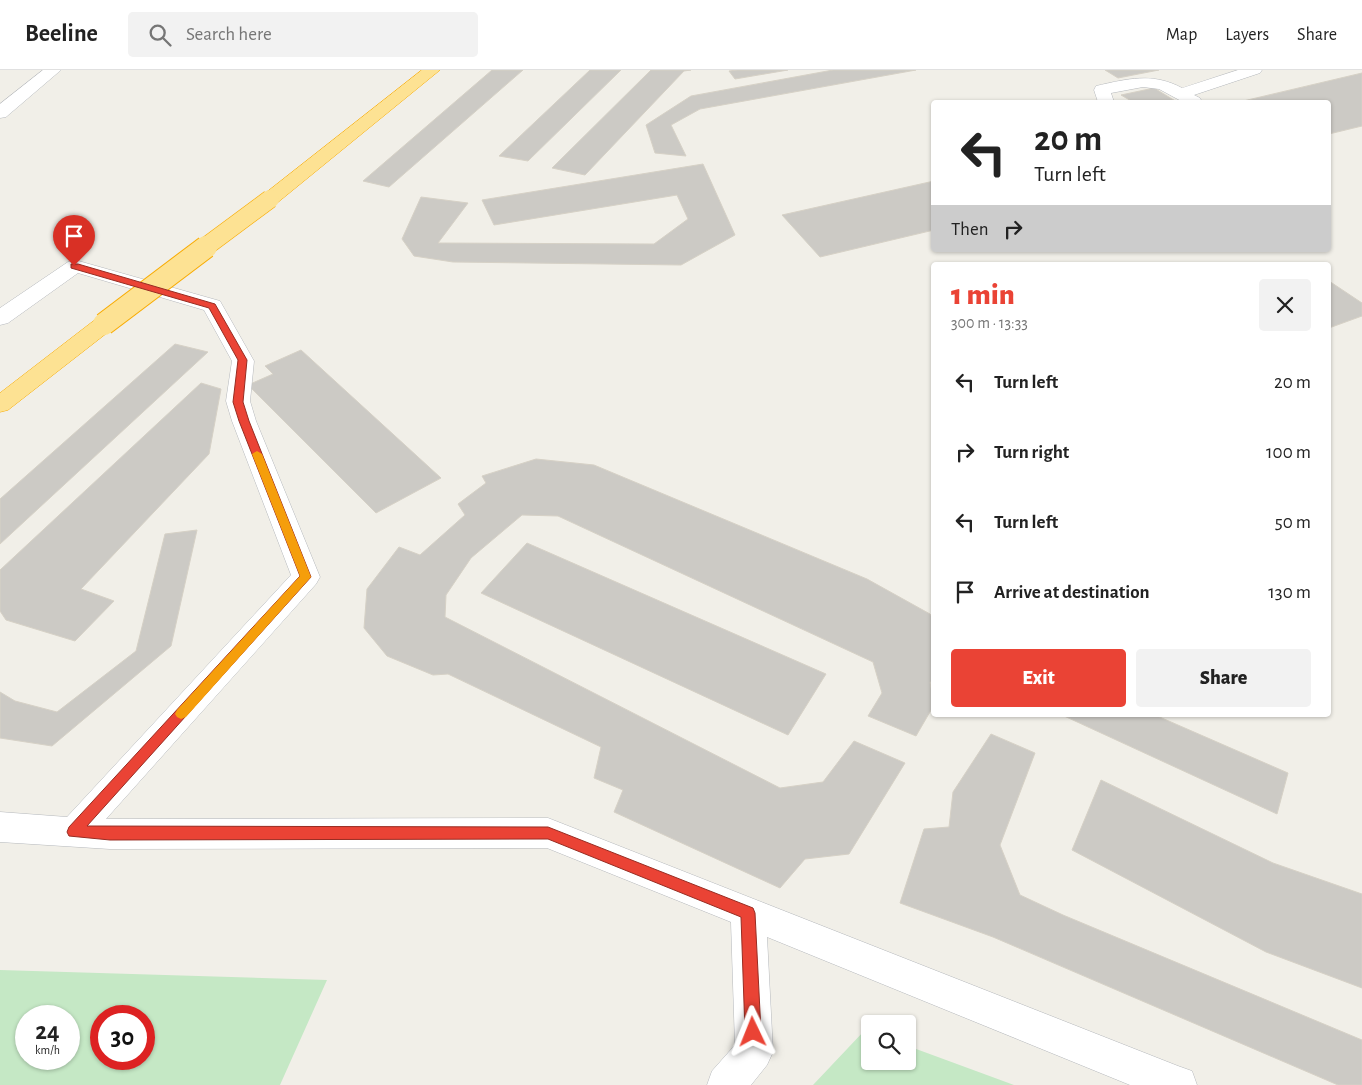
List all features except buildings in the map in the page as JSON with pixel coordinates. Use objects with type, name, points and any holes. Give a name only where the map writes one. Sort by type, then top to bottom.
[{"type":"highway","points":[[0,405],[270,198],[432,70]]},
{"type":"street","points":[[0,113],[53,70]]},
{"type":"street","points":[[1105,100],[1102,90],[1143,82],[1163,84],[1188,98],[1254,70]]},
{"type":"street","points":[[0,318],[74,266],[212,306],[243,360],[238,402],[306,577],[74,832]]},
{"type":"street","points":[[0,827],[110,834],[548,833],[1178,1085]]},
{"type":"street","points":[[726,1085],[754,1052],[748,913]]},
{"type":"green space","points":[[0,970],[327,980],[280,1085],[0,1085]]},
{"type":"green space","points":[[861,1034],[861,1070],[916,1070],[916,1049],[1014,1085],[813,1085]]},
{"type":"slow traffic","points":[[181,714],[306,577],[257,454]]},
{"type":"route","points":[[74,266],[212,306],[243,360],[238,402],[306,577],[74,832],[110,834],[548,833],[748,913],[753,1032]]}]
